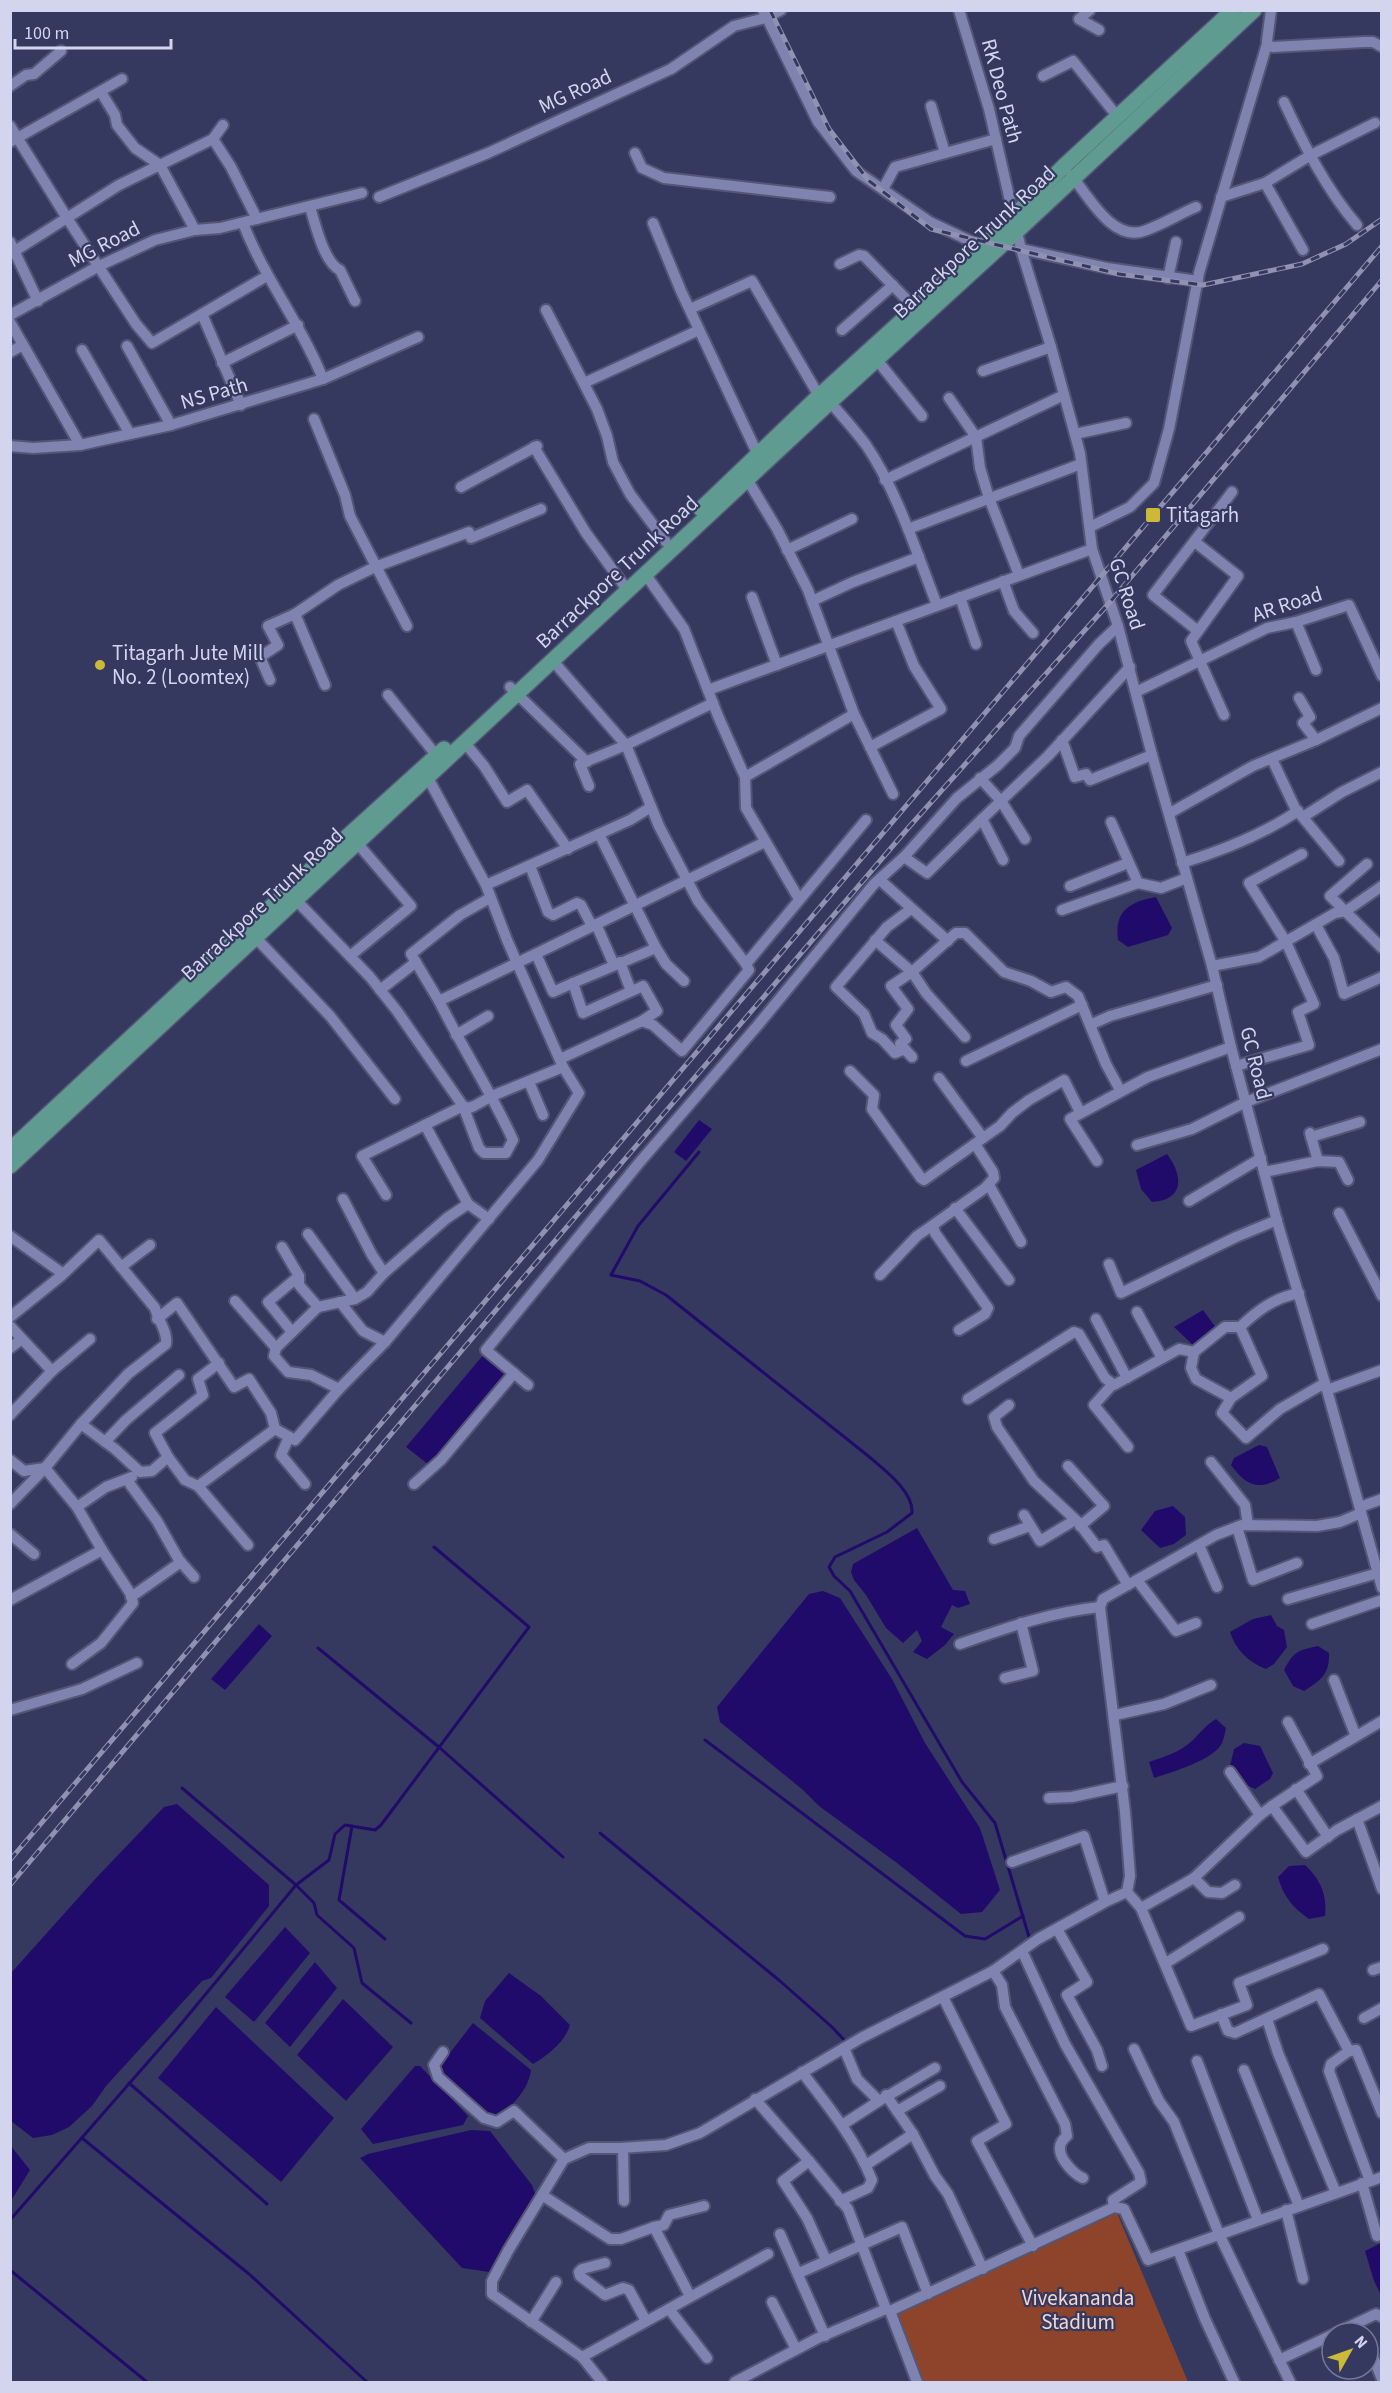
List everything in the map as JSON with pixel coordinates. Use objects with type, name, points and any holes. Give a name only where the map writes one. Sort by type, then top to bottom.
[{"type":"main road","name":"Barrackpore Trunk Road","points":[[10,1150],[317,864],[440,760],[758,455],[825,399],[877,360],[1069,171],[1117,116],[1233,10]]},
{"type":"main road","name":"Barrackpore Trunk Road","points":[[1069,171],[1254,10]]},
{"type":"main road","name":"Barrackpore Trunk Road","points":[[10,1166],[428,778],[440,760],[465,743],[513,691],[553,661],[646,575],[747,479],[916,309],[983,247],[1015,225]]},
{"type":"street","name":"MG Road","points":[[379,197],[488,153],[671,69],[734,26],[781,10]]},
{"type":"street","name":"RK Deo Path","points":[[959,10],[989,109],[1021,249],[1065,395]]},
{"type":"street","points":[[1090,10],[1079,20],[1099,30]]},
{"type":"street","points":[[1090,527],[1130,507],[1154,483],[1170,429],[1198,281],[1267,44],[1271,10]]},
{"type":"street","points":[[764,14],[818,122],[856,171],[930,222],[983,247]]},
{"type":"street","points":[[1267,44],[1273,47],[1373,42],[1382,46]]},
{"type":"street","points":[[10,86],[26,75],[34,74],[61,51]]},
{"type":"street","points":[[1043,76],[1073,61],[1117,116]]},
{"type":"street","points":[[15,140],[122,79]]},
{"type":"street","points":[[101,92],[115,115],[117,125],[135,148],[160,165],[195,230]]},
{"type":"street","points":[[1284,102],[1342,208],[1356,225]]},
{"type":"street","points":[[931,106],[945,153]]},
{"type":"street","points":[[1221,197],[1265,183],[1311,155],[1375,123]]},
{"type":"street","points":[[38,301],[12,249],[119,185],[213,139],[223,125]]},
{"type":"street","points":[[10,126],[15,140],[136,324],[152,343],[267,276]]},
{"type":"street","points":[[213,139],[231,167],[257,219]]},
{"type":"street","points":[[883,189],[895,167],[996,139]]},
{"type":"street","points":[[635,153],[642,168],[664,178],[830,197]]},
{"type":"street","points":[[1069,171],[1110,224],[1133,233],[1144,231],[1196,207]]},
{"type":"street","points":[[1265,183],[1303,250]]},
{"type":"street","name":"MG Road","points":[[10,315],[99,266],[155,240],[195,230],[243,223],[362,193]]},
{"type":"street","points":[[310,207],[322,244],[334,268],[340,270],[355,301]]},
{"type":"street","points":[[243,223],[267,276],[298,325],[323,379]]},
{"type":"street","points":[[652,223],[758,455]]},
{"type":"street","points":[[1168,278],[1176,242]]},
{"type":"street","points":[[1021,249],[1107,268],[1198,281]]},
{"type":"street","points":[[840,264],[861,255],[916,309]]},
{"type":"street","points":[[690,309],[752,281],[825,399],[866,445],[908,529],[937,605]]},
{"type":"street","points":[[842,330],[893,285]]},
{"type":"street","points":[[546,309],[608,436],[613,462],[630,494],[666,542]]},
{"type":"street","points":[[202,314],[241,405]]},
{"type":"street","points":[[10,322],[80,445]]},
{"type":"street","points":[[222,363],[298,325]]},
{"type":"street","points":[[584,383],[699,330]]},
{"type":"street","name":"NS Path","points":[[10,446],[33,448],[80,445],[171,425],[323,379],[418,337]]},
{"type":"street","points":[[10,352],[23,345]]},
{"type":"street","points":[[127,346],[171,425]]},
{"type":"street","points":[[983,371],[1051,347]]},
{"type":"street","points":[[82,350],[130,434]]},
{"type":"street","points":[[877,360],[922,416]]},
{"type":"street","points":[[885,480],[1065,395]]},
{"type":"street","name":"GC Road","points":[[1065,395],[1081,464],[1092,549],[1130,667],[1152,755],[1212,966],[1230,1047],[1264,1173],[1382,1588]]},
{"type":"street","points":[[949,398],[976,437],[980,468],[989,498],[1019,575]]},
{"type":"street","points":[[314,419],[345,495],[350,516],[407,626]]},
{"type":"street","points":[[1075,434],[1126,423]]},
{"type":"street","points":[[461,487],[535,446],[586,533],[623,584]]},
{"type":"street","points":[[908,529],[1081,464]]},
{"type":"street","points":[[747,479],[787,550],[812,601],[854,714],[892,794]]},
{"type":"street","points":[[1198,631],[1153,595],[1232,492]]},
{"type":"street","points":[[270,680],[260,657],[278,645],[268,626],[295,614],[338,585],[375,567],[541,509]]},
{"type":"street","points":[[787,550],[852,519]]},
{"type":"street","points":[[1195,542],[1238,576],[1191,641],[1224,715]]},
{"type":"street","points":[[708,690],[1092,549]]},
{"type":"street","points":[[812,601],[853,582],[918,557]]},
{"type":"street","points":[[646,575],[684,629],[745,777],[746,808],[798,899]]},
{"type":"street","points":[[1003,581],[1014,612],[1033,633]]},
{"type":"street","points":[[752,597],[777,665]]},
{"type":"street","points":[[960,597],[976,644]]},
{"type":"street","name":"AR Road","points":[[1136,692],[1267,628],[1296,622],[1349,605],[1382,676]]},
{"type":"street","points":[[295,614],[325,685]]},
{"type":"street","points":[[870,747],[941,709],[914,666],[896,621]]},
{"type":"street","points":[[1296,622],[1316,670]]},
{"type":"street","points":[[528,1385],[486,1350],[639,1163],[758,1025],[874,884],[904,857],[957,798],[1015,748],[1019,736],[1099,644],[1118,626]]},
{"type":"street","points":[[553,661],[626,745],[651,807],[687,880],[704,909],[746,964],[748,970],[682,1051],[653,1025],[642,1021]]},
{"type":"street","points":[[904,857],[927,873],[1062,740],[1130,667]]},
{"type":"street","points":[[513,691],[587,762]]},
{"type":"street","points":[[388,695],[440,760]]},
{"type":"street","points":[[1299,698],[1310,717],[1303,723],[1316,740]]},
{"type":"street","points":[[590,786],[580,764],[626,745],[713,703]]},
{"type":"street","points":[[1170,813],[1252,766],[1316,740],[1382,708]]},
{"type":"street","points":[[745,777],[854,714]]},
{"type":"street","points":[[1062,740],[1075,777],[1086,774],[1090,780],[1152,755]]},
{"type":"street","points":[[465,743],[484,766],[507,802],[527,790],[568,849]]},
{"type":"street","points":[[1272,759],[1300,814],[1339,861]]},
{"type":"street","points":[[1182,863],[1216,853],[1256,836],[1382,772]]},
{"type":"street","points":[[157,1319],[177,1303],[234,1387],[249,1379],[271,1413],[275,1429],[295,1440],[339,1389],[385,1342],[489,1220],[538,1160],[579,1093],[562,1063],[486,885],[428,778]]},
{"type":"street","points":[[980,778],[1001,801],[1024,838]]},
{"type":"street","points":[[486,885],[630,820],[651,807]]},
{"type":"street","points":[[982,819],[1003,860]]},
{"type":"street","points":[[746,964],[866,820]]},
{"type":"street","points":[[1111,822],[1138,883]]},
{"type":"street","points":[[599,834],[656,948],[666,964],[684,981]]},
{"type":"street","points":[[439,1002],[765,842]]},
{"type":"street","points":[[350,956],[411,906],[358,844]]},
{"type":"street","points":[[1236,1066],[1310,1045],[1298,1012],[1314,1004],[1286,942],[1249,883],[1302,854]]},
{"type":"street","points":[[1070,886],[1128,863]]},
{"type":"street","points":[[1367,864],[1330,896],[1382,948]]},
{"type":"street","points":[[530,866],[548,912],[553,915],[577,903],[581,905],[631,991]]},
{"type":"street","points":[[1062,910],[1138,883],[1161,888],[1187,878]]},
{"type":"street","points":[[880,880],[948,941]]},
{"type":"street","points":[[1212,966],[1259,957],[1335,913],[1346,911],[1382,886]]},
{"type":"street","points":[[296,900],[380,990],[463,1106],[479,1148],[484,1153],[506,1153],[513,1140],[492,1096],[411,954],[460,915],[490,898]]},
{"type":"street","points":[[911,909],[887,927],[836,987],[864,1014],[872,1033],[882,1039],[895,1053],[908,1053],[900,1044],[906,1039],[896,1025],[908,1010],[891,986],[912,972],[956,933],[965,933],[1004,972],[1031,981],[1051,992],[1066,987],[1073,990],[1120,1090]]},
{"type":"street","points":[[1316,925],[1334,958],[1344,994],[1382,977]]},
{"type":"street","points":[[256,938],[330,1016],[395,1099]]},
{"type":"street","points":[[875,940],[912,972],[926,993],[965,1037]]},
{"type":"street","points":[[536,954],[553,992],[656,948]]},
{"type":"street","points":[[380,990],[416,962]]},
{"type":"street","points":[[386,1195],[362,1156],[463,1106],[469,1108],[492,1096],[529,1082],[657,1011],[643,986],[583,1013],[573,983]]},
{"type":"street","points":[[1090,1025],[1110,1016],[1217,986]]},
{"type":"street","points":[[966,1061],[1082,1005]]},
{"type":"street","points":[[456,1035],[488,1016]]},
{"type":"street","points":[[1097,1161],[1070,1119],[1120,1090],[1148,1077],[1230,1047]]},
{"type":"street","points":[[1137,1145],[1192,1129],[1245,1102],[1382,1049]]},
{"type":"street","points":[[850,1071],[873,1095],[872,1109],[921,1178],[928,1178],[979,1141],[1029,1100],[1064,1080],[1080,1113]]},
{"type":"street","points":[[880,1275],[917,1236],[989,1185],[994,1178],[979,1141],[939,1078]]},
{"type":"street","points":[[529,1082],[543,1115]]},
{"type":"street","points":[[1318,1161],[1310,1135],[1360,1122]]},
{"type":"street","points":[[425,1125],[468,1203],[489,1220]]},
{"type":"street","points":[[1189,1201],[1261,1158]]},
{"type":"street","points":[[1264,1173],[1318,1161],[1339,1162],[1348,1180]]},
{"type":"street","points":[[989,1185],[1021,1242]]},
{"type":"street","points":[[343,1199],[372,1256],[384,1273]]},
{"type":"street","points":[[339,1389],[311,1375],[288,1372],[274,1356],[276,1348],[318,1307],[355,1299],[367,1292],[384,1273],[447,1218],[468,1203]]},
{"type":"street","points":[[955,1208],[1009,1280]]},
{"type":"street","points":[[1340,1213],[1382,1296]]},
{"type":"street","points":[[1109,1264],[1121,1293],[1236,1237],[1278,1220]]},
{"type":"street","points":[[933,1225],[935,1233],[988,1308],[985,1314],[959,1330]]},
{"type":"street","points":[[308,1234],[355,1299]]},
{"type":"street","points":[[10,1236],[62,1273]]},
{"type":"street","points":[[10,1317],[61,1276],[99,1240],[155,1308],[157,1319],[167,1337],[166,1344],[128,1374],[10,1504]]},
{"type":"street","points":[[121,1267],[150,1245]]},
{"type":"street","points":[[282,1247],[299,1276],[299,1285],[318,1307]]},
{"type":"street","points":[[292,1332],[268,1302],[299,1276]]},
{"type":"street","points":[[1231,1398],[1196,1379],[1192,1374],[1194,1352],[1225,1328],[1240,1327],[1260,1308],[1286,1296],[1299,1293]]},
{"type":"street","points":[[235,1301],[276,1348]]},
{"type":"street","points":[[340,1302],[363,1331],[385,1342]]},
{"type":"street","points":[[1137,1312],[1162,1358]]},
{"type":"street","points":[[1096,1319],[1127,1378]]},
{"type":"street","points":[[10,1326],[52,1371]]},
{"type":"street","points":[[1240,1327],[1262,1376],[1231,1398],[1222,1413],[1245,1438],[1280,1409],[1313,1388],[1326,1387],[1382,1370]]},
{"type":"street","points":[[968,1399],[1074,1332],[1079,1334],[1105,1378],[1112,1384]]},
{"type":"street","points":[[10,1348],[22,1339]]},
{"type":"street","points":[[10,1415],[52,1371],[90,1339]]},
{"type":"street","points":[[1128,1447],[1094,1405],[1112,1384],[1179,1349],[1194,1352]]},
{"type":"street","points":[[219,1363],[198,1379],[203,1395],[155,1433],[168,1457],[185,1480],[198,1486],[248,1545]]},
{"type":"street","points":[[414,1484],[441,1460],[514,1373]]},
{"type":"street","points":[[105,1442],[126,1420],[179,1375]]},
{"type":"street","points":[[1009,1405],[994,1417],[997,1427],[1034,1481],[1078,1523],[1097,1547],[1104,1545],[1132,1583],[1176,1631],[1196,1623]]},
{"type":"street","points":[[81,1424],[140,1472]]},
{"type":"street","points":[[198,1486],[275,1429]]},
{"type":"street","points":[[289,1437],[281,1455],[305,1484]]},
{"type":"street","points":[[77,1507],[106,1487],[127,1480],[140,1472],[152,1471],[168,1457]]},
{"type":"street","points":[[10,1460],[24,1471],[45,1468]]},
{"type":"street","points":[[1211,1462],[1245,1505],[1243,1526],[1253,1580],[1297,1563]]},
{"type":"street","points":[[1024,1515],[1040,1541],[1078,1523],[1104,1506],[1068,1466]]},
{"type":"street","points":[[45,1468],[77,1507],[133,1603],[101,1643],[72,1664]]},
{"type":"street","points":[[127,1480],[157,1521],[181,1562],[194,1577]]},
{"type":"street","points":[[1127,1892],[1130,1876],[1122,1786],[1100,1607],[1104,1599],[1199,1545],[1243,1526],[1317,1526],[1340,1522],[1382,1499]]},
{"type":"street","points":[[994,1539],[1030,1526]]},
{"type":"street","points":[[10,1534],[34,1554]]},
{"type":"street","points":[[1199,1545],[1217,1587]]},
{"type":"street","points":[[10,1600],[102,1550]]},
{"type":"street","points":[[131,1597],[181,1562]]},
{"type":"street","points":[[1288,1599],[1378,1573]]},
{"type":"street","points":[[1312,1624],[1382,1600]]},
{"type":"street","points":[[960,1644],[1021,1623],[1072,1610],[1100,1607]]},
{"type":"street","points":[[1005,1678],[1033,1671],[1021,1623]]},
{"type":"street","points":[[10,1710],[82,1689],[137,1663]]},
{"type":"street","points":[[1334,1680],[1356,1734]]},
{"type":"street","points":[[1115,1716],[1164,1704],[1211,1685]]},
{"type":"street","points":[[1309,1764],[1382,1720]]},
{"type":"street","points":[[1141,1908],[1194,1878],[1260,1815],[1317,1776],[1288,1722]]},
{"type":"street","points":[[1230,1772],[1260,1815]]},
{"type":"street","points":[[1049,1798],[1072,1797],[1122,1786]]},
{"type":"street","points":[[1296,1789],[1328,1837]]},
{"type":"street","points":[[1272,1806],[1306,1852],[1357,1819],[1382,1806]]},
{"type":"street","points":[[1357,1819],[1382,1889]]},
{"type":"street","points":[[1012,1862],[1084,1836],[1105,1902]]},
{"type":"street","points":[[1194,1878],[1208,1892],[1222,1893],[1235,1885]]},
{"type":"street","points":[[602,2382],[582,2358],[492,2294],[492,2281],[564,2159],[589,2148],[666,2145],[700,2133],[844,2048],[993,1971],[1057,1929],[1127,1892]]},
{"type":"street","points":[[1127,1892],[1141,1908],[1191,2026],[1247,2004],[1239,1983],[1323,1949]]},
{"type":"street","points":[[1166,1963],[1239,1917]]},
{"type":"street","points":[[1057,1929],[1087,1982],[1067,1995],[1097,2050],[1102,2066]]},
{"type":"street","points":[[1022,1951],[1065,2044],[1139,2173],[1142,2182],[1113,2200],[1114,2207]]},
{"type":"street","points":[[993,1971],[1002,1985],[1005,2007],[1065,2124],[1067,2136],[1059,2147],[1060,2152],[1076,2175],[1083,2178]]},
{"type":"street","points":[[1221,2014],[1228,2031],[1235,2033],[1319,1994],[1349,2051]]},
{"type":"street","points":[[943,1997],[1006,2124],[977,2141],[1034,2246]]},
{"type":"street","points":[[1364,2018],[1382,2008]]},
{"type":"street","points":[[1268,2019],[1278,2052],[1336,2193]]},
{"type":"street","points":[[844,2048],[857,2079],[897,2111],[913,2134],[935,2176],[948,2194],[983,2269]]},
{"type":"street","points":[[1134,2049],[1159,2102],[1174,2122],[1219,2234],[1290,2382]]},
{"type":"street","points":[[1377,2236],[1366,2182],[1329,2071],[1331,2064],[1349,2051],[1356,2050],[1382,2113]]},
{"type":"street","points":[[443,2052],[434,2065],[438,2077],[484,2118],[496,2122],[514,2111],[564,2159]]},
{"type":"street","points":[[1197,2061],[1258,2220]]},
{"type":"street","points":[[842,2125],[935,2068]]},
{"type":"street","points":[[1244,2070],[1299,2206]]},
{"type":"street","points":[[802,2072],[842,2125],[866,2165],[872,2180],[871,2184],[840,2201]]},
{"type":"street","points":[[897,2111],[940,2086]]},
{"type":"street","points":[[755,2099],[848,2209],[917,2382]]},
{"type":"street","points":[[866,2165],[913,2134]]},
{"type":"street","points":[[623,2148],[624,2201]]},
{"type":"street","points":[[809,2161],[783,2181],[807,2218],[826,2260]]},
{"type":"street","points":[[735,2382],[796,2349],[928,2294],[1114,2207],[1124,2209],[1148,2260],[1382,2177]]},
{"type":"street","points":[[542,2195],[610,2239],[621,2239],[664,2225],[669,2215],[704,2206]]},
{"type":"street","points":[[1286,2210],[1302,2279]]},
{"type":"street","points":[[654,2227],[690,2296]]},
{"type":"street","points":[[798,2273],[861,2243],[902,2227],[928,2294]]},
{"type":"street","points":[[780,2234],[825,2336]]},
{"type":"street","points":[[1178,2250],[1205,2319],[1234,2382]]},
{"type":"street","points":[[582,2358],[768,2254]]},
{"type":"street","points":[[605,2264],[582,2269],[580,2276],[605,2295],[623,2288],[629,2290],[646,2321]]},
{"type":"street","points":[[531,2322],[556,2282]]},
{"type":"street","points":[[772,2302],[796,2349]]},
{"type":"street","points":[[669,2309],[707,2358]]},
{"type":"street","points":[[1361,2321],[1376,2314],[1382,2317]]},
{"type":"street","points":[[1279,2360],[1320,2341]]},
{"type":"green space","name":"Vivekananda Stadium","points":[[1117,2213],[1188,2382],[921,2382],[894,2312]]},
{"type":"shaded area","points":[[1156,897],[1172,928],[1168,935],[1128,947],[1118,940],[1119,921],[1126,909],[1131,905]]},
{"type":"shaded area","points":[[699,1120],[712,1129],[686,1161],[674,1152]]},
{"type":"shaded area","points":[[1167,1154],[1176,1170],[1178,1185],[1171,1197],[1152,1202],[1141,1189],[1136,1170]]},
{"type":"shaded area","points":[[1203,1310],[1217,1329],[1196,1348],[1174,1327]]},
{"type":"shaded area","points":[[484,1354],[507,1373],[429,1465],[406,1447]]},
{"type":"shaded area","points":[[1259,1445],[1267,1447],[1280,1478],[1265,1485],[1252,1484],[1241,1477],[1231,1465],[1234,1458]]},
{"type":"shaded area","points":[[1173,1506],[1185,1517],[1186,1535],[1174,1544],[1160,1548],[1141,1530],[1155,1511]]},
{"type":"shaded area","points":[[917,1528],[953,1590],[965,1591],[970,1604],[958,1608],[952,1605],[941,1627],[954,1634],[945,1645],[927,1659],[913,1652],[922,1641],[917,1630],[903,1643],[886,1628],[851,1572],[853,1564]]},
{"type":"shaded area","points":[[823,1591],[840,1598],[892,1679],[925,1743],[980,1828],[1000,1890],[982,1912],[961,1914],[897,1863],[819,1806],[803,1790],[720,1722],[717,1707],[809,1594]]},
{"type":"shaded area","points":[[1271,1615],[1277,1626],[1284,1630],[1287,1647],[1274,1664],[1266,1669],[1244,1655],[1230,1632],[1253,1619]]},
{"type":"shaded area","points":[[259,1624],[272,1636],[225,1690],[211,1679]]},
{"type":"shaded area","points":[[1318,1646],[1329,1653],[1326,1672],[1304,1691],[1293,1686],[1284,1670],[1287,1664],[1297,1653]]},
{"type":"shaded area","points":[[1216,1719],[1226,1728],[1223,1741],[1218,1749],[1192,1765],[1154,1778],[1149,1762],[1182,1748]]},
{"type":"shaded area","points":[[1244,1743],[1260,1746],[1273,1773],[1270,1779],[1255,1789],[1242,1783],[1230,1766],[1234,1749]]},
{"type":"shaded area","points":[[177,1804],[269,1885],[269,1906],[211,1978],[202,1981],[106,2086],[92,2106],[69,2127],[52,2135],[33,2138],[11,2121],[11,1973],[97,1877],[164,1807]]},
{"type":"shaded area","points":[[1305,1865],[1322,1888],[1325,1916],[1309,1919],[1289,1901],[1280,1884],[1278,1877],[1289,1866]]},
{"type":"shaded area","points":[[285,1927],[310,1953],[254,2022],[225,1997]]},
{"type":"shaded area","points":[[315,1962],[337,1988],[290,2047],[265,2023]]},
{"type":"shaded area","points":[[509,1973],[541,1996],[570,2025],[555,2048],[533,2064],[480,2018],[485,2001]]},
{"type":"shaded area","points":[[343,1999],[393,2047],[346,2101],[297,2055]]},
{"type":"shaded area","points":[[216,2007],[334,2118],[281,2182],[158,2078]]},
{"type":"shaded area","points":[[473,2023],[531,2070],[523,2092],[495,2120],[454,2087],[439,2067]]},
{"type":"shaded area","points":[[415,2066],[420,2066],[468,2116],[463,2125],[373,2144],[361,2129]]},
{"type":"shaded area","points":[[471,2130],[490,2131],[532,2185],[536,2196],[489,2272],[462,2268],[360,2158],[368,2154]]},
{"type":"shaded area","points":[[11,2146],[30,2170],[11,2201]]},
{"type":"shaded area","points":[[1381,2243],[1381,2295],[1365,2251]]},
{"type":"waterway","points":[[699,1152],[638,1226],[611,1275],[640,1281],[666,1295],[867,1455],[903,1488],[908,1496],[912,1513],[887,1532],[835,1557],[829,1567],[834,1576],[850,1591],[962,1782],[995,1823],[1029,1937]]},
{"type":"waterway","points":[[10,2220],[176,2030],[296,1885],[329,1860],[335,1834],[345,1825],[375,1830],[381,1825],[529,1627],[434,1547]]},
{"type":"waterway","points":[[318,1648],[440,1748],[563,1857]]},
{"type":"waterway","points":[[705,1740],[965,1936],[985,1939],[1023,1916]]},
{"type":"waterway","points":[[182,1788],[314,1903],[317,1915],[354,1948],[362,1983],[411,2023]]},
{"type":"waterway","points":[[352,1826],[339,1900],[385,1939]]},
{"type":"waterway","points":[[600,1833],[780,1981],[846,2042]]},
{"type":"waterway","points":[[129,2083],[267,2204]]},
{"type":"waterway","points":[[82,2138],[249,2274],[367,2382]]},
{"type":"waterway","points":[[10,2270],[147,2382]]},
{"type":"railway","points":[[770,10],[829,129],[868,180],[931,229],[1119,274],[1203,285],[1302,264],[1346,244],[1382,219]]},
{"type":"railway","points":[[10,1860],[1382,246]]},
{"type":"railway","points":[[10,1885],[518,1284],[909,827],[1110,602],[1382,280]]},
{"type":"place","name":"Titagarh","points":[[1153,515]]},
{"type":"place","name":"Titagarh Jute Mill No. 2 (Loomtex)","points":[[100,665]]}]
